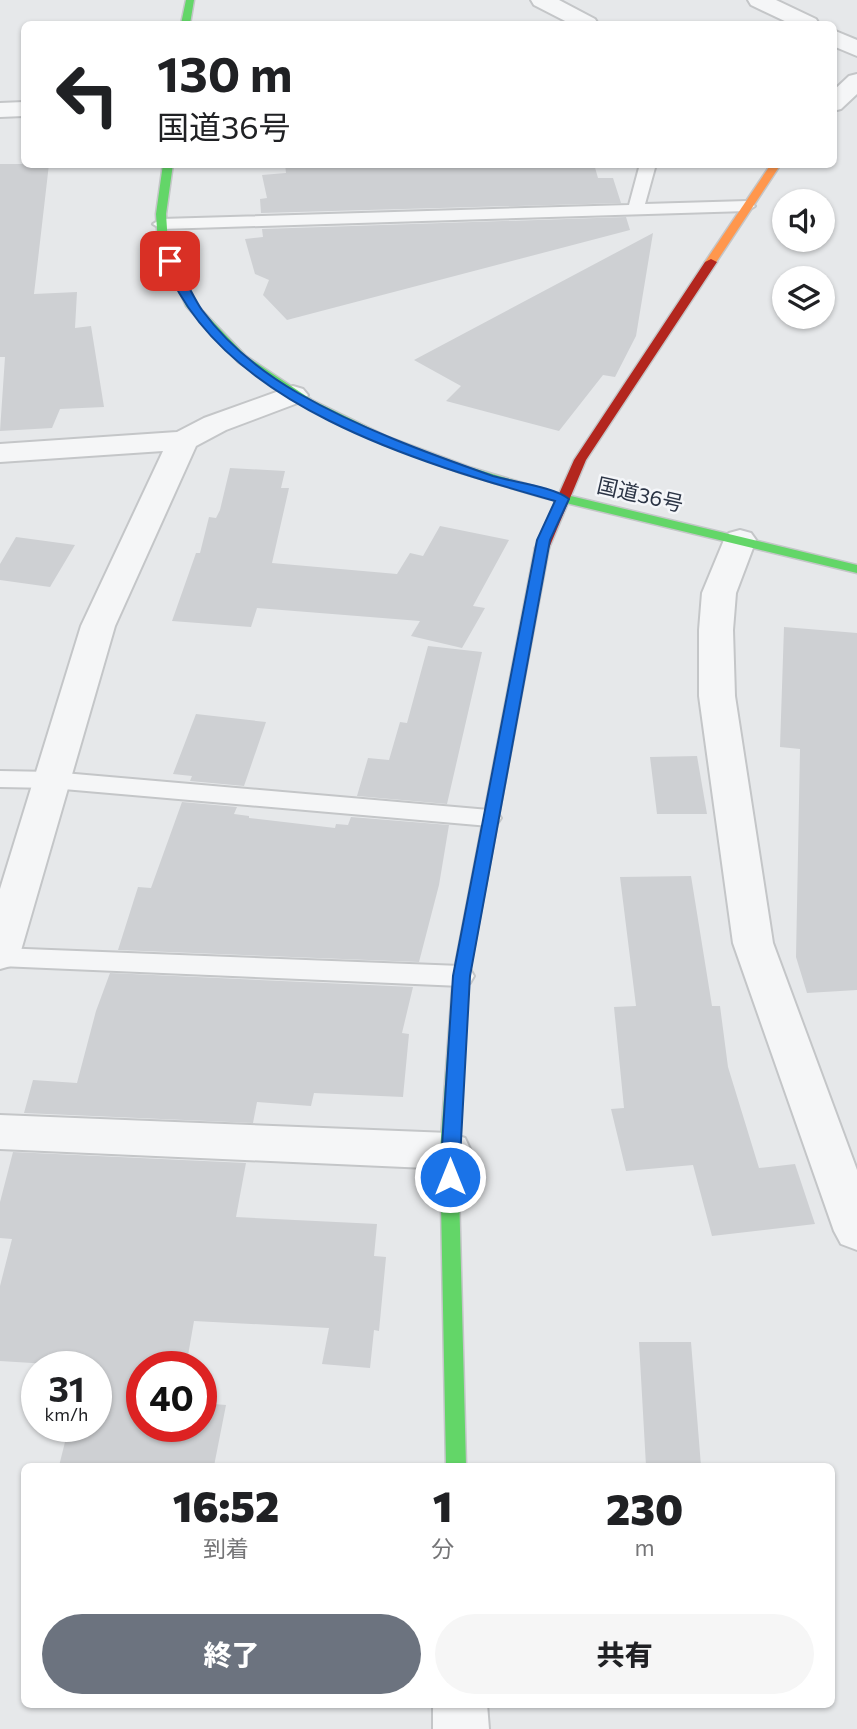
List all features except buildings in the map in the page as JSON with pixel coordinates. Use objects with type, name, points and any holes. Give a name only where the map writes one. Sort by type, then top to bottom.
[{"type":"main road","points":[[186,21],[190,0]]},
{"type":"main road","name":"国道36号","points":[[168,168],[161,224],[163,243],[176,278],[197,311],[228,349],[293,395],[372,435],[490,479],[562,499],[857,569]]},
{"type":"main road","points":[[456,1463],[449,1151],[461,976],[543,540],[580,460],[773,168]]},
{"type":"street","points":[[542,0],[581,21]]},
{"type":"street","points":[[759,0],[801,21]]},
{"type":"street","points":[[837,39],[857,49]]},
{"type":"street","points":[[837,83],[857,82]]},
{"type":"street","points":[[837,100],[857,82]]},
{"type":"street","points":[[0,110],[21,109]]},
{"type":"street","points":[[0,453],[183,441],[215,425],[293,395]]},
{"type":"street","points":[[0,955],[98,626],[183,441]]},
{"type":"street","points":[[740,540],[719,593],[716,696],[753,943],[857,1231]]},
{"type":"street","points":[[0,1132],[449,1151]]},
{"type":"street","points":[[460,1708],[461,1729]]},
{"type":"lane","points":[[636,208],[647,168]]},
{"type":"lane","points":[[161,224],[747,206]]},
{"type":"lane","points":[[0,779],[52,780],[489,818]]},
{"type":"lane","points":[[0,955],[461,976]]},
{"type":"traffic: fast","points":[[186,21],[190,0]]},
{"type":"traffic: fast","points":[[167,168],[161,214],[163,244],[192,306],[242,359],[308,403],[384,440],[465,470],[546,494],[857,569]]},
{"type":"traffic: fast","points":[[456,1463],[449,1151],[461,976],[542,548]]},
{"type":"traffic: slow","points":[[711,262],[773,168]]},
{"type":"traffic: jam","points":[[542,548],[580,460],[711,262]]},
{"type":"route","points":[[170,261],[176,278],[197,311],[228,349],[293,395],[372,435],[490,479],[562,499],[543,540],[461,976],[449,1151],[450,1177]]}]
